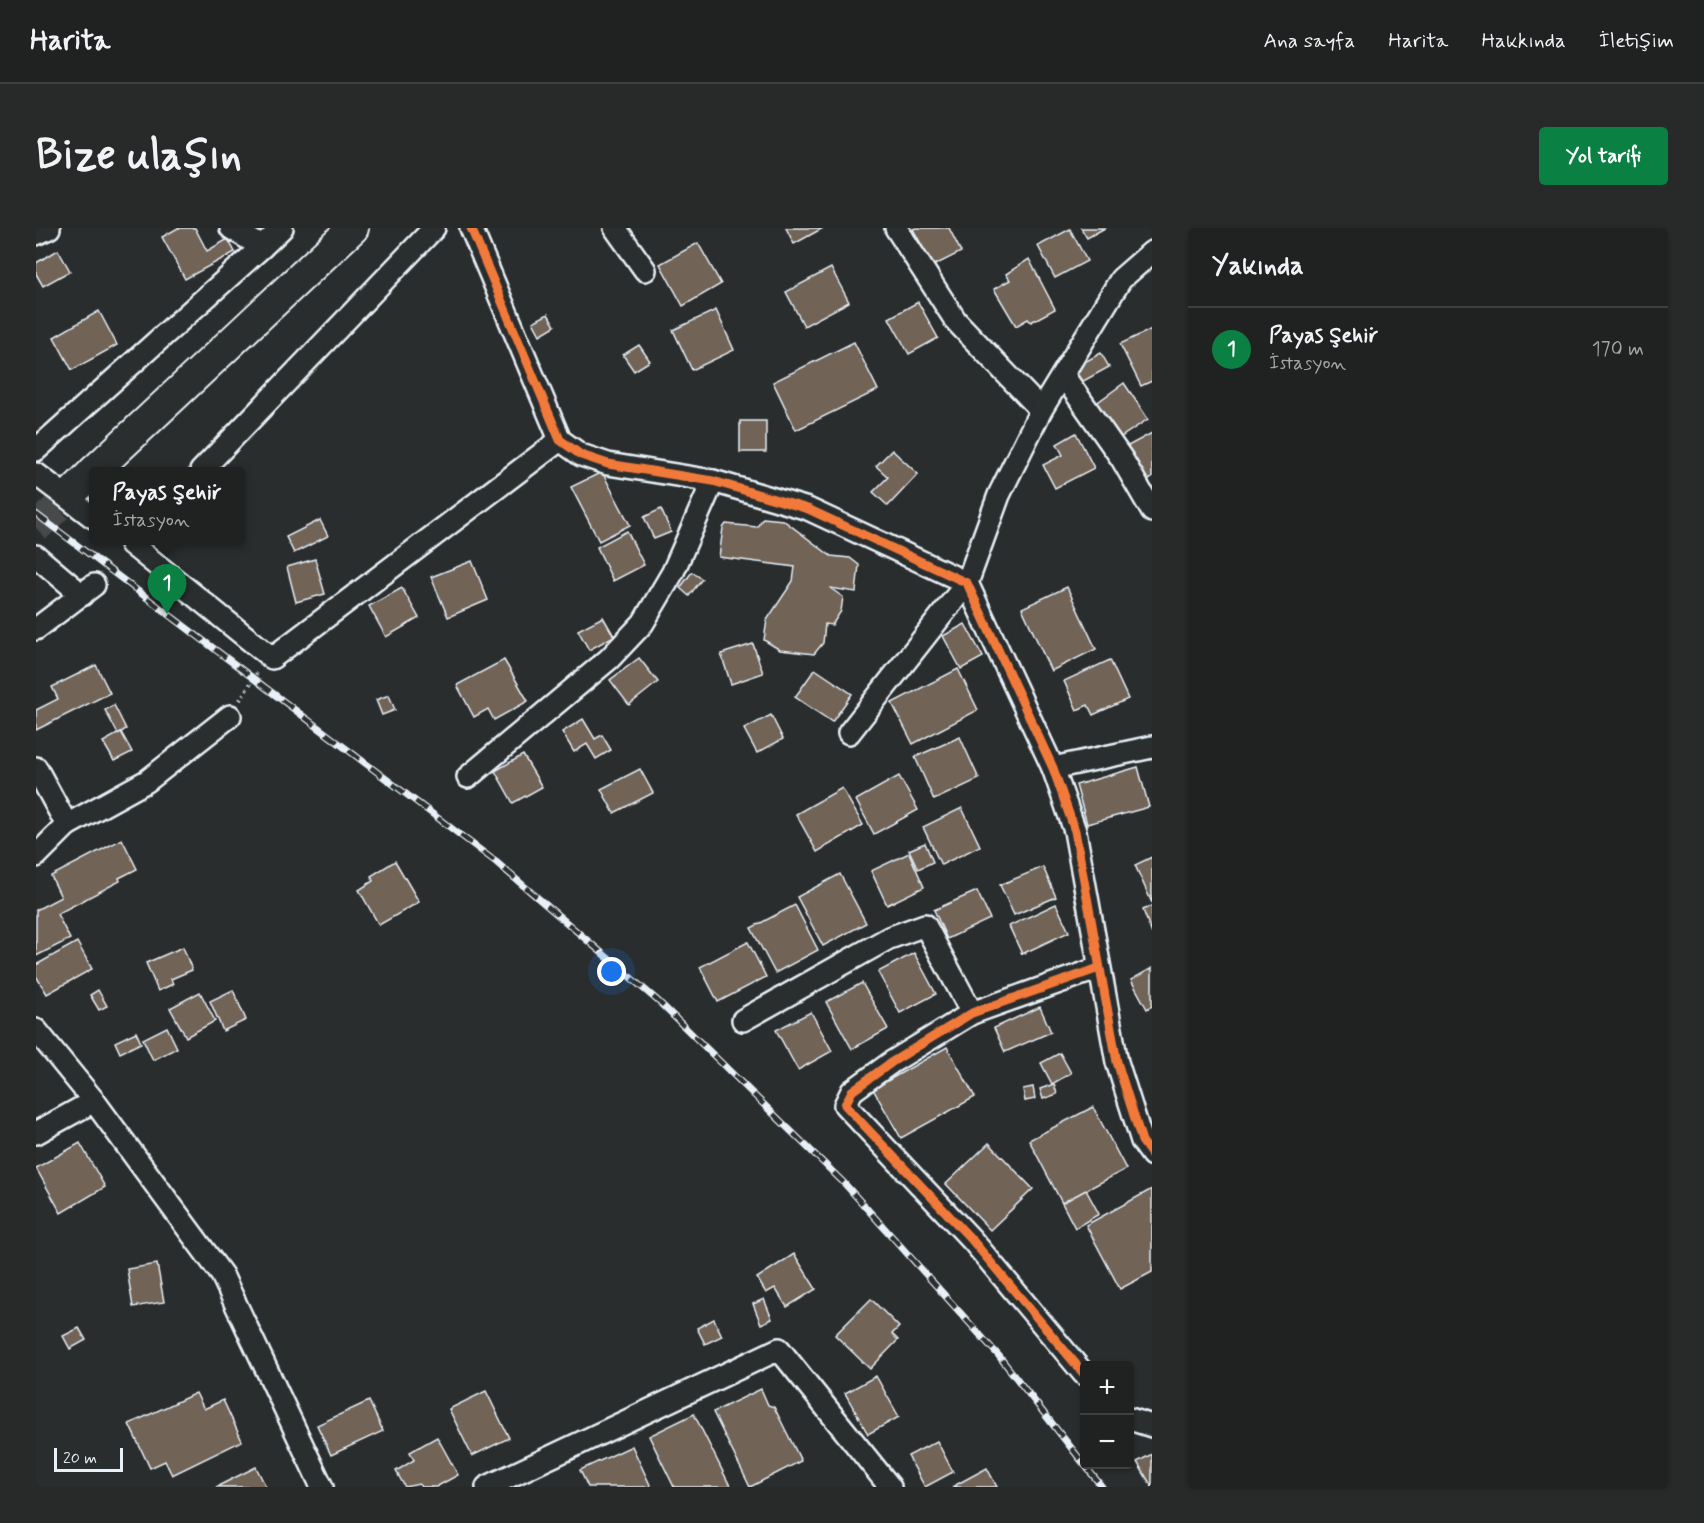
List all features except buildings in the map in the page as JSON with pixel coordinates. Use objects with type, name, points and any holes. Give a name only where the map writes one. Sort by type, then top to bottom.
[{"type":"main road","points":[[99,467],[353,228]]},
{"type":"street","points":[[36,234],[49,228]]},
{"type":"street","points":[[231,228],[261,246]]},
{"type":"street","points":[[36,450],[282,228]]},
{"type":"street","points":[[205,467],[434,228]]},
{"type":"street","points":[[471,228],[560,440],[581,455],[608,464],[713,481],[808,509],[967,583],[1053,768],[1075,831],[1117,1062],[1143,1141],[1152,1155]]},
{"type":"street","points":[[615,228],[645,270]]},
{"type":"street","points":[[896,228],[956,321],[1041,410]]},
{"type":"street","points":[[849,733],[967,583],[999,495],[1041,410],[1121,279],[1152,252]]},
{"type":"street","points":[[1063,375],[1122,459],[1152,511]]},
{"type":"street","points":[[135,545],[272,658],[560,440]]},
{"type":"street","points":[[36,474],[89,513]]},
{"type":"street","points":[[468,777],[609,659],[643,623],[673,572],[713,481]]},
{"type":"street","points":[[36,556],[88,590],[36,630]]},
{"type":"street","points":[[36,856],[67,825],[147,781],[230,716]]},
{"type":"street","points":[[1053,768],[1152,747]]},
{"type":"street","points":[[36,768],[67,825]]},
{"type":"street","points":[[743,1020],[890,938],[925,925],[972,1013]]},
{"type":"street","points":[[1080,1369],[972,1240],[845,1105],[852,1091],[892,1062],[972,1013],[1099,968]]},
{"type":"street","points":[[36,1030],[94,1101],[222,1275],[322,1487]]},
{"type":"street","points":[[36,1133],[94,1101]]},
{"type":"street","points":[[487,1487],[779,1349],[890,1487]]},
{"type":"street","points":[[1134,1420],[1152,1426]]},
{"type":"path","points":[[230,716],[253,677],[272,658]]},
{"type":"tunnel","points":[[36,528],[73,492]]},
{"type":"railway","points":[[36,514],[496,862],[658,1001],[844,1183],[999,1356],[1102,1487]]},
{"type":"cycle path","points":[[471,228],[560,440],[581,455],[608,464],[713,481],[808,509],[967,583],[1053,768],[1075,831],[1117,1062],[1142,1141],[1152,1155]]},
{"type":"cycle path","points":[[1080,1369],[972,1240],[845,1105],[852,1091],[892,1062],[972,1013],[1099,968]]},
{"type":"place","name":"Payas Şehi̇r","points":[[167,614]]}]
